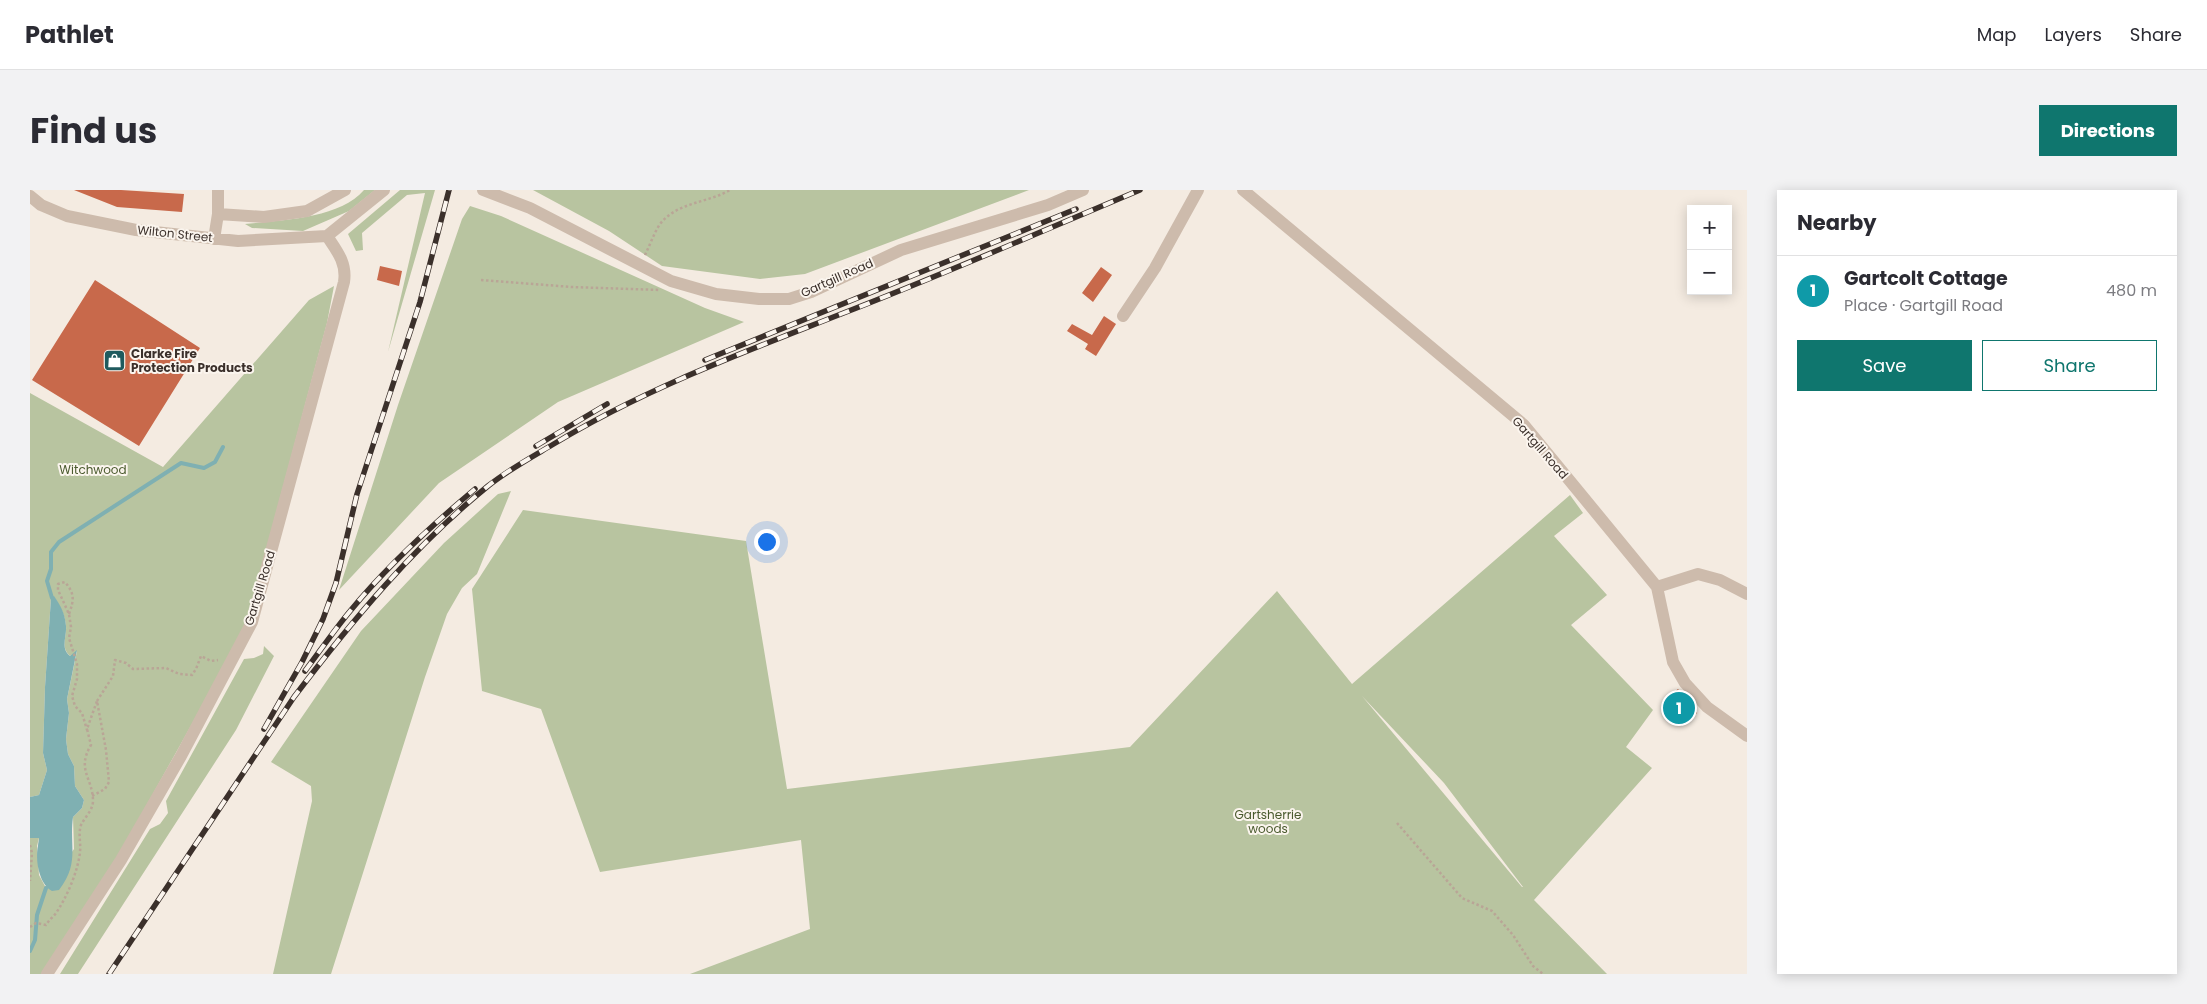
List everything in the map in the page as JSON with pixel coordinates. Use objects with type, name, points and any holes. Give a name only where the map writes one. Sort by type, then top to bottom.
[{"type":"street","points":[[214,239],[218,214],[218,190]]},
{"type":"street","points":[[218,214],[264,217],[307,211],[344,190]]},
{"type":"street","points":[[327,236],[384,190]]},
{"type":"street","name":"Gartgill Road","points":[[484,190],[530,208],[671,281],[726,295],[759,299],[788,299],[811,292],[901,250],[1048,205],[1083,190]]},
{"type":"street","points":[[1123,316],[1155,268],[1198,190]]},
{"type":"street","name":"Gartgill Road","points":[[1242,190],[1524,425],[1656,587],[1673,662],[1685,684],[1707,707],[1747,736]]},
{"type":"street","name":"Wilton Street","points":[[30,196],[41,206],[67,216],[136,230],[238,241],[327,236]]},
{"type":"street","name":"Gartgill Road","points":[[47,974],[121,860],[181,756],[252,622],[344,282],[346,271],[343,262],[327,236]]},
{"type":"street","points":[[1656,587],[1698,574],[1720,580],[1747,594]]},
{"type":"path","points":[[640,265],[661,223],[682,207],[730,190]]},
{"type":"path","points":[[481,280],[572,287],[678,290],[688,286]]},
{"type":"path","points":[[30,927],[36,922],[46,925],[55,915],[75,877],[80,851],[81,826],[90,811],[93,801],[84,766],[85,755],[91,746],[82,713],[75,706],[72,696],[77,679],[78,664],[69,638],[71,627],[68,614],[58,590],[58,584],[65,582],[72,590],[74,600],[68,614]]},
{"type":"path","points":[[87,730],[97,701],[113,676],[116,660],[133,668],[166,668],[179,674],[192,675],[201,656],[211,661],[222,660],[230,663]]},
{"type":"path","points":[[92,796],[105,789],[109,782],[106,750],[97,701]]},
{"type":"path","points":[[1397,823],[1462,898],[1492,911],[1513,935],[1533,966],[1543,974]]},
{"type":"path","points":[[30,845],[32,853],[30,879]]},
{"type":"green space","points":[[364,190],[375,190],[349,211],[303,231],[252,228],[245,224],[292,219],[325,212],[353,200]]},
{"type":"green space","points":[[400,190],[435,190],[388,352],[425,193],[407,195],[362,233],[363,250],[356,251],[348,234]]},
{"type":"green space","points":[[533,190],[1029,190],[805,274],[760,279],[662,266],[609,231]]},
{"type":"green space","points":[[470,206],[501,216],[705,308],[744,322],[558,402],[439,483],[339,590],[398,405],[462,219]]},
{"type":"green space","name":"Witchwood","points":[[334,286],[327,323],[245,629],[111,869],[41,974],[30,974],[30,838],[39,838],[37,846],[39,875],[46,888],[74,849],[73,817],[82,808],[84,800],[75,786],[74,766],[68,754],[66,739],[69,713],[67,699],[77,651],[70,656],[65,649],[65,622],[62,610],[54,597],[51,598],[45,687],[43,753],[47,770],[39,795],[30,797],[30,393],[163,467],[309,300]]},
{"type":"green space","points":[[511,491],[477,574],[462,588],[447,614],[425,677],[331,974],[273,974],[312,801],[311,786],[271,762],[361,631],[444,543],[498,494]]},
{"type":"green space","name":"Gartsherrie woods","points":[[1570,495],[1583,513],[1554,536],[1607,595],[1571,625],[1653,710],[1626,747],[1652,768],[1534,900],[1607,974],[690,974],[810,929],[801,840],[600,872],[541,709],[482,691],[472,589],[523,510],[746,541],[787,789],[1130,747],[1277,591],[1352,684]],"holes":[[[1362,696],[1444,783],[1523,887]]]},
{"type":"green space","points":[[264,646],[274,656],[236,730],[78,974],[60,974],[150,829],[160,824],[168,813],[166,801],[244,659],[254,658],[263,654]]},
{"type":"water","points":[[54,596],[65,618],[65,649],[70,656],[77,650],[67,699],[69,713],[66,739],[68,754],[74,766],[75,786],[84,800],[82,808],[73,817],[72,863],[59,890],[52,891],[44,883],[39,871],[37,852],[39,838],[30,838],[30,797],[39,795],[47,770],[43,753],[45,687],[51,598]]},
{"type":"building","points":[[74,190],[121,190],[184,194],[182,212],[117,207]]},
{"type":"building","points":[[380,266],[402,271],[399,286],[377,280]]},
{"type":"building","points":[[1101,267],[1112,275],[1093,302],[1082,293]]},
{"type":"building","points":[[95,280],[200,348],[139,446],[32,380]]},
{"type":"building","points":[[1104,316],[1116,324],[1096,356],[1085,349],[1088,344],[1067,331],[1072,324],[1092,335]]},
{"type":"building","points":[[1678,689],[1697,713],[1681,726],[1662,702]]},
{"type":"waterway","points":[[52,598],[47,581],[51,569],[51,552],[59,542],[181,463],[204,468],[215,462],[223,447]]},
{"type":"waterway","points":[[30,951],[35,940],[37,915],[46,888]]},
{"type":"railway","points":[[264,729],[302,662],[323,619],[336,583],[357,494],[420,302],[449,190]]},
{"type":"railway","points":[[109,974],[294,697],[361,613],[409,559],[488,486],[519,464],[587,425],[658,389],[730,358],[954,269],[1140,190]]},
{"type":"railway","points":[[705,360],[1076,209]]},
{"type":"railway","points":[[536,446],[607,404]]},
{"type":"railway","points":[[305,671],[365,593],[426,532],[475,489]]},
{"type":"place","name":"Clarke Fire Protection Products","points":[[115,361]]},
{"type":"place","name":"Gartcolt Cottage","points":[[1679,708]]}]
